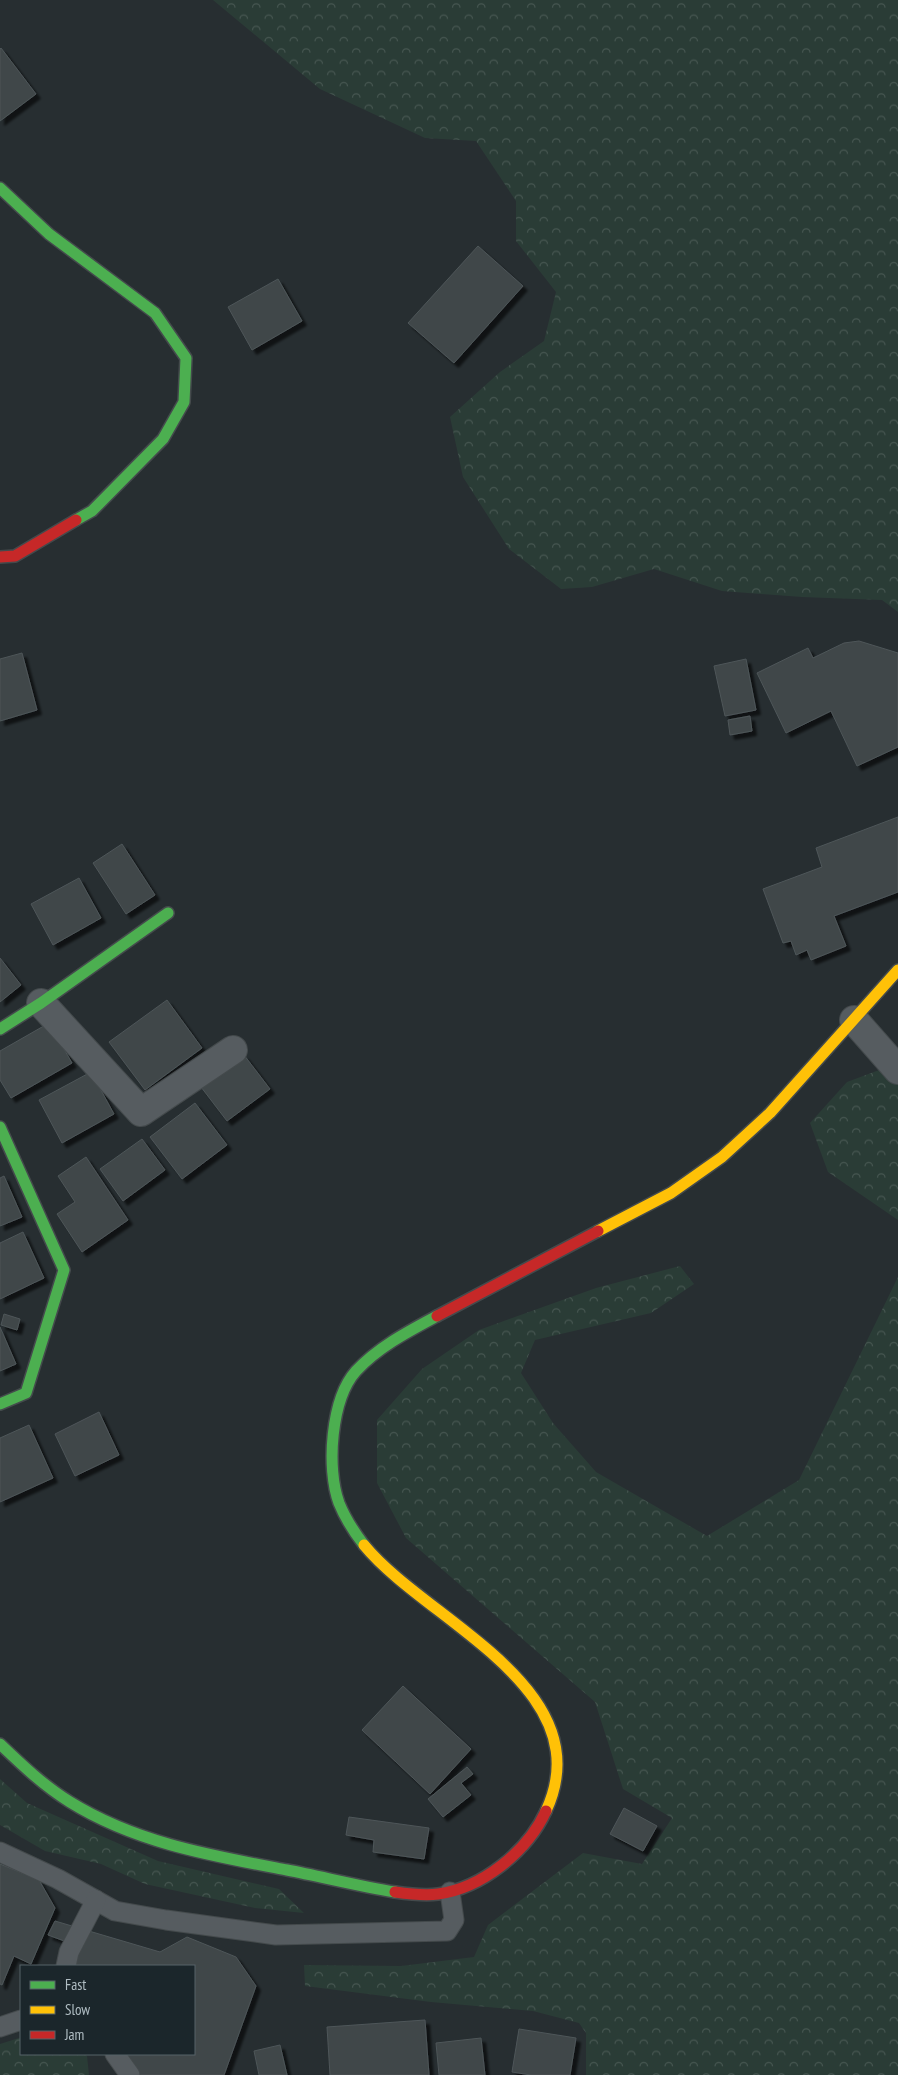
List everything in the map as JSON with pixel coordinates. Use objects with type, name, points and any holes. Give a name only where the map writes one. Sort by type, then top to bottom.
[{"type":"street","points":[[0,188],[49,234],[155,313],[186,358],[184,402],[163,439],[92,511],[15,556],[0,557]]},
{"type":"street","points":[[0,1029],[41,1003],[168,913]]},
{"type":"street","points":[[0,1744],[34,1776],[81,1808],[133,1833],[197,1853],[412,1895],[450,1892],[490,1874],[516,1853],[537,1829],[550,1804],[558,1777],[556,1744],[546,1717],[522,1681],[489,1650],[388,1572],[356,1536],[338,1500],[333,1463],[334,1428],[338,1399],[356,1370],[379,1350],[416,1327],[672,1193],[722,1157],[770,1113],[898,970]]},
{"type":"street","points":[[41,1003],[141,1112],[234,1050]]},
{"type":"street","points":[[854,1020],[898,1070]]},
{"type":"street","points":[[0,1127],[64,1270],[26,1393],[0,1404]]},
{"type":"lane","points":[[0,1852],[58,1879],[115,1911],[166,1920],[276,1934],[447,1931],[454,1920],[450,1892]]},
{"type":"lane","points":[[66,1965],[69,1952],[96,1900]]},
{"type":"lane","points":[[0,2027],[20,2020]]},
{"type":"lane","points":[[116,2055],[130,2075]]},
{"type":"green space","points":[[213,0],[898,0],[898,612],[882,600],[722,591],[654,569],[592,587],[561,589],[509,549],[463,477],[450,417],[500,372],[544,341],[556,292],[516,241],[516,201],[476,141],[425,138],[320,89]]},
{"type":"green space","points":[[898,1063],[898,1220],[828,1172],[810,1123],[847,1082]]},
{"type":"green space","points":[[680,1266],[694,1284],[651,1313],[535,1340],[521,1373],[553,1423],[596,1472],[707,1536],[799,1480],[898,1277],[898,2075],[586,2075],[586,2033],[579,2023],[533,2011],[431,2002],[305,1986],[304,1965],[401,1966],[474,1957],[488,1925],[583,1853],[642,1864],[672,1818],[623,1789],[595,1702],[406,1538],[377,1483],[377,1420],[422,1369],[479,1330],[596,1288]]},
{"type":"green space","points":[[0,1779],[27,1803],[158,1861],[279,1889],[304,1913],[255,1908],[145,1884],[101,1864],[45,1851],[0,1825]]},
{"type":"green space","points":[[20,2038],[20,2055],[86,2055],[89,2075],[0,2075],[0,2044]]},
{"type":"building","points":[[0,49],[36,94],[0,121]]},
{"type":"building","points":[[478,246],[523,286],[454,363],[408,323]]},
{"type":"building","points":[[278,279],[302,321],[252,350],[228,307]]},
{"type":"building","points":[[859,641],[898,653],[898,747],[857,766],[831,711],[786,733],[757,673],[808,648],[813,658],[844,643]]},
{"type":"building","points":[[22,653],[37,710],[0,721],[0,659]]},
{"type":"building","points":[[746,659],[756,710],[725,716],[714,666]]},
{"type":"building","points":[[750,716],[752,731],[730,735],[728,720]]},
{"type":"building","points":[[898,817],[898,892],[834,916],[846,946],[811,960],[807,950],[796,955],[791,941],[783,943],[763,889],[822,867],[816,848]]},
{"type":"building","points":[[122,844],[155,895],[126,914],[93,863]]},
{"type":"building","points":[[79,878],[101,918],[53,945],[31,904]]},
{"type":"building","points":[[0,958],[21,985],[0,1002]]},
{"type":"building","points":[[167,1000],[202,1048],[145,1090],[109,1042]]},
{"type":"building","points":[[49,1023],[72,1063],[11,1098],[0,1080],[0,1051]]},
{"type":"building","points":[[244,1055],[270,1089],[227,1121],[201,1087]]},
{"type":"building","points":[[91,1072],[114,1114],[62,1143],[39,1100]]},
{"type":"building","points":[[195,1103],[227,1145],[182,1179],[150,1137]]},
{"type":"building","points":[[142,1139],[165,1170],[123,1201],[100,1169]]},
{"type":"building","points":[[86,1157],[128,1220],[82,1252],[57,1214],[75,1202],[58,1176]]},
{"type":"building","points":[[4,1176],[22,1217],[0,1226],[0,1178]]},
{"type":"building","points":[[23,1232],[44,1278],[0,1299],[0,1243]]},
{"type":"building","points":[[4,1314],[20,1319],[17,1330],[1,1325]]},
{"type":"building","points":[[0,1327],[16,1364],[0,1371]]},
{"type":"building","points":[[99,1412],[119,1455],[75,1476],[55,1434]]},
{"type":"building","points":[[29,1425],[53,1478],[0,1502],[0,1438]]},
{"type":"building","points":[[403,1686],[471,1749],[430,1794],[362,1730]]},
{"type":"building","points":[[467,1767],[473,1774],[461,1783],[471,1795],[443,1817],[428,1799]]},
{"type":"building","points":[[624,1808],[657,1826],[643,1851],[610,1834]]},
{"type":"building","points":[[349,1817],[429,1828],[424,1859],[373,1852],[374,1840],[346,1835]]},
{"type":"building","points":[[0,1864],[39,1880],[55,1908],[31,1964],[14,1956],[2,1985],[0,1984]]},
{"type":"building","points":[[55,1921],[160,1952],[187,1937],[236,1957],[256,1986],[224,2075],[139,2075],[127,2055],[195,2055],[195,1965],[76,1965],[71,1963],[78,1946],[48,1935]]},
{"type":"building","points":[[425,2020],[429,2075],[330,2075],[327,2027]]},
{"type":"building","points":[[519,2029],[576,2038],[570,2075],[531,2075],[512,2072]]},
{"type":"building","points":[[481,2038],[485,2075],[439,2075],[436,2043]]},
{"type":"building","points":[[280,2045],[287,2075],[259,2075],[254,2051]]},
{"type":"traffic: fast","points":[[0,188],[49,234],[155,313],[186,358],[184,402],[163,439],[92,511],[76,520]]},
{"type":"traffic: fast","points":[[0,1029],[41,1003],[168,913]]},
{"type":"traffic: fast","points":[[0,1127],[64,1270],[26,1393],[0,1404]]},
{"type":"traffic: fast","points":[[364,1545],[344,1514],[335,1488],[332,1453],[333,1434],[341,1399],[356,1371],[374,1354],[394,1340],[437,1316]]},
{"type":"traffic: fast","points":[[0,1744],[60,1796],[121,1828],[148,1838],[203,1853],[395,1892]]},
{"type":"traffic: slow","points":[[598,1231],[671,1193],[722,1157],[770,1113],[898,970]]},
{"type":"traffic: slow","points":[[364,1545],[392,1573],[500,1660],[530,1693],[550,1728],[557,1767],[546,1811]]},
{"type":"traffic: jam","points":[[0,557],[15,556],[76,520]]},
{"type":"traffic: jam","points":[[437,1316],[598,1231]]},
{"type":"traffic: jam","points":[[395,1892],[422,1895],[438,1894],[471,1884],[486,1876],[515,1854],[538,1826],[546,1811]]}]
